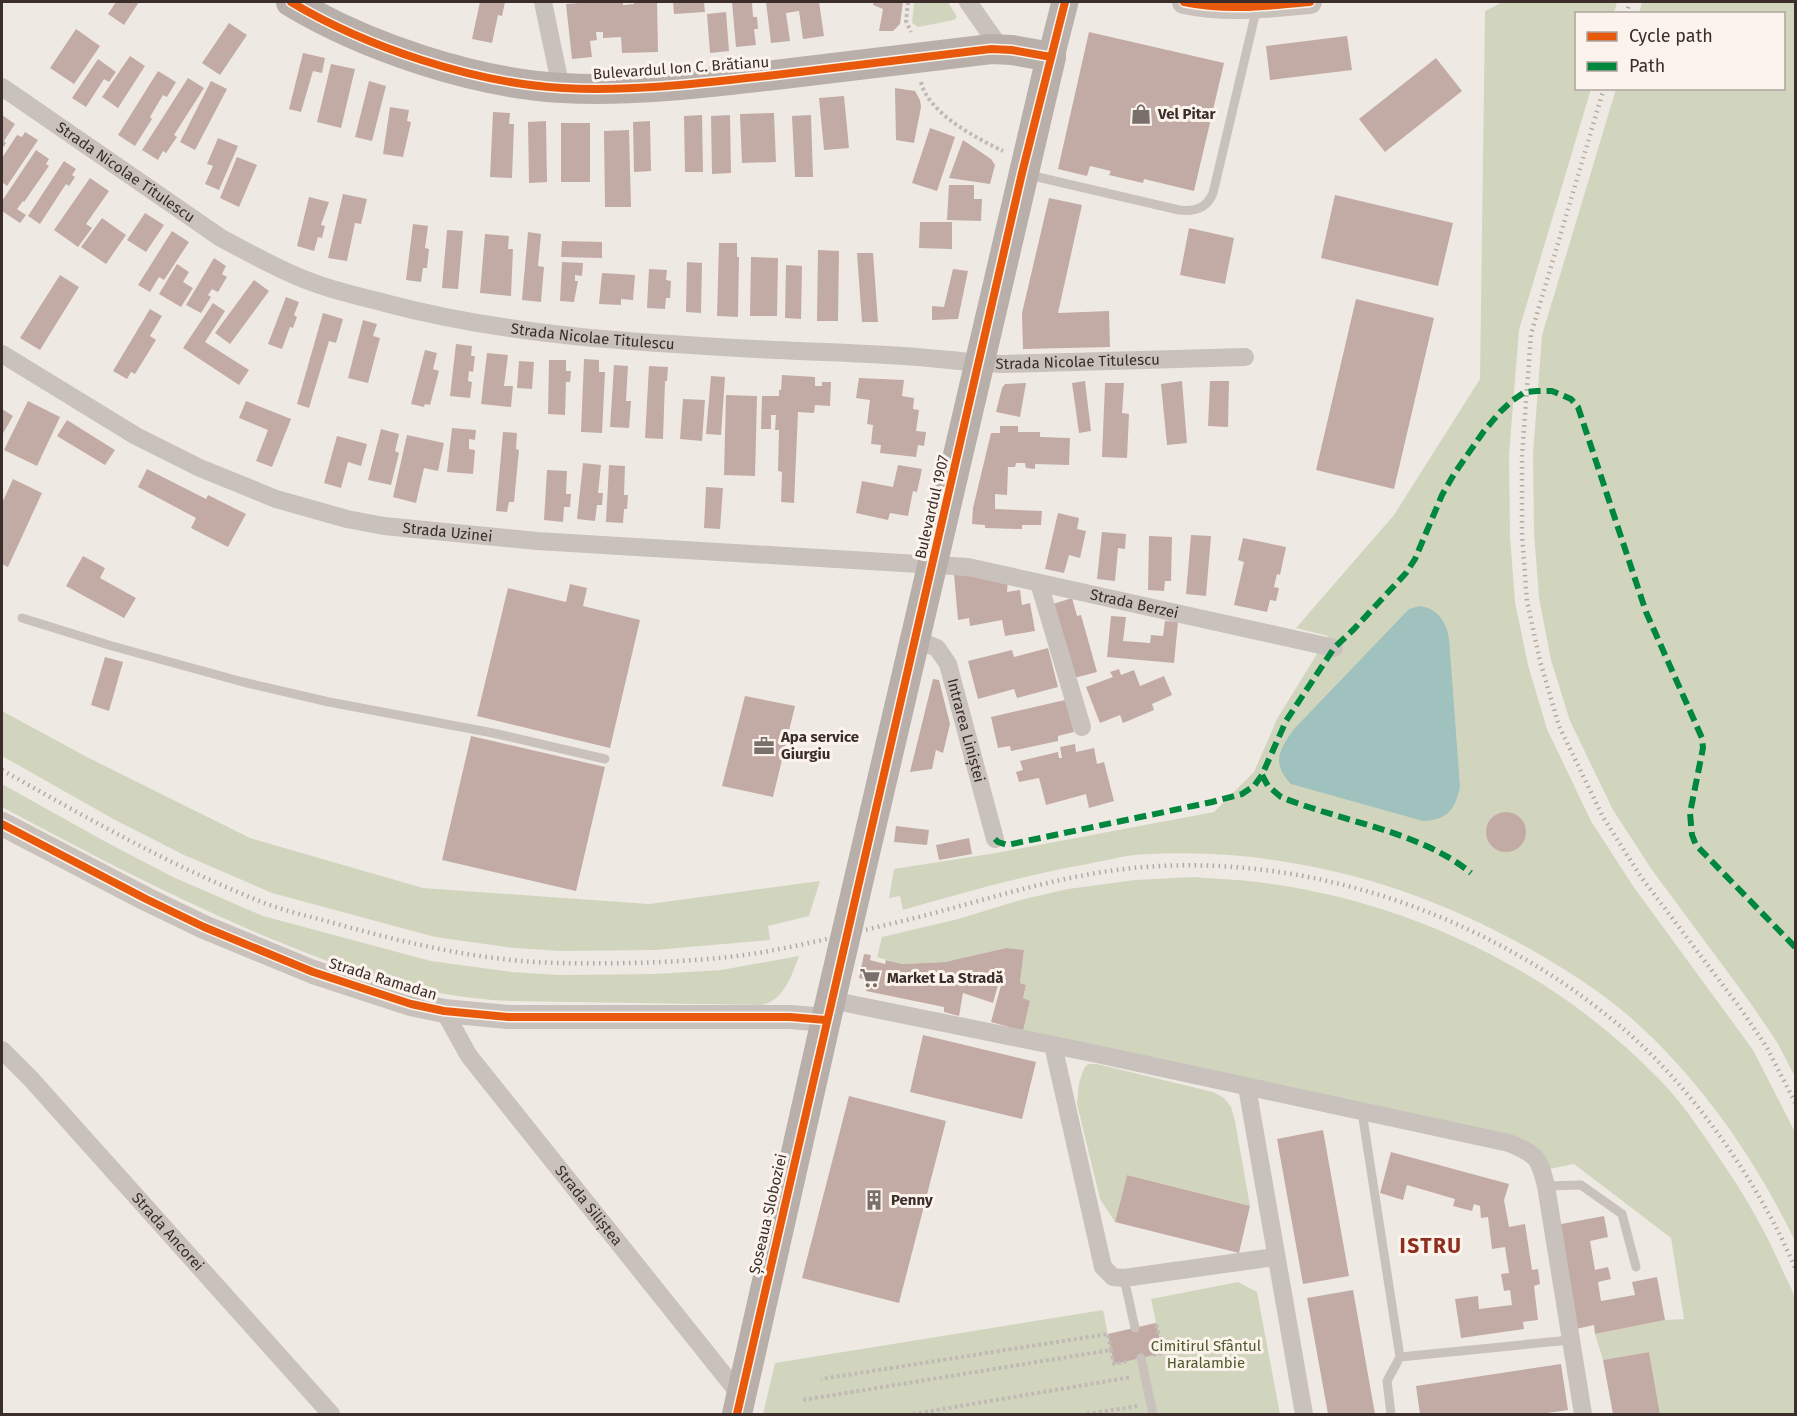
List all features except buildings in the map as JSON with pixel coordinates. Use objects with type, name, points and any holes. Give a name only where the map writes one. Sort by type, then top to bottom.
[{"type":"main road","name":"Bulevardul Ion C. Brătianu","points":[[291,2],[341,29],[422,59],[503,80],[561,88],[637,87],[712,82],[1001,49],[1050,57]]},
{"type":"main road","name":"Bulevardul 1907","points":[[829,1010],[1022,173],[1065,2]]},
{"type":"main road","name":"Șoseaua Sloboziei","points":[[739,1405],[829,1010]]},
{"type":"street","points":[[543,2],[561,88]]},
{"type":"street","points":[[968,2],[1001,49]]},
{"type":"street","points":[[1184,2],[1220,7],[1257,7],[1310,2]]},
{"type":"street","name":"Strada Nicolae Titulescu","points":[[2,87],[221,238],[295,276],[350,294],[454,320],[533,332],[718,347],[902,356],[979,363],[1245,357]]},
{"type":"street","name":"Strada Uzinei","points":[[2,354],[136,436],[200,468],[276,499],[347,519],[384,526],[537,541],[932,566]]},
{"type":"street","name":"Strada Berzei","points":[[932,566],[968,567],[1334,648]]},
{"type":"street","points":[[1039,583],[1082,727]]},
{"type":"street","name":"Intrarea Liniștei","points":[[915,639],[937,648],[948,664],[995,838]]},
{"type":"street","name":"Strada Ramadan","points":[[2,824],[146,899],[250,947],[369,992],[444,1011],[508,1017],[790,1017],[829,1010]]},
{"type":"street","points":[[829,1010],[1053,1045],[1509,1143],[1536,1157],[1546,1186],[1583,1414]]},
{"type":"street","name":"Strada Siliștea","points":[[444,1011],[470,1056],[739,1405]]},
{"type":"street","points":[[1053,1045],[1104,1267],[1113,1277],[1125,1278],[1275,1257]]},
{"type":"street","name":"Strada Ancorei","points":[[2,1050],[31,1079],[331,1414]]},
{"type":"street","points":[[1246,1087],[1304,1414]]},
{"type":"lane","points":[[1022,173],[1179,210],[1194,210],[1206,205],[1213,193],[1257,7]]},
{"type":"lane","points":[[22,618],[112,646],[243,682],[329,702],[493,733],[605,759]]},
{"type":"lane","points":[[1362,1112],[1400,1357],[1387,1381],[1391,1414]]},
{"type":"lane","points":[[1546,1186],[1581,1185],[1622,1214],[1636,1267]]},
{"type":"lane","points":[[1125,1278],[1135,1328]]},
{"type":"lane","points":[[1400,1357],[1570,1340]]},
{"type":"lane","points":[[1141,1358],[1153,1414]]},
{"type":"path","points":[[908,2],[906,21],[912,34]]},
{"type":"path","points":[[919,74],[923,90],[934,105],[972,135],[1003,151]]},
{"type":"path","points":[[803,1400],[1111,1350],[1108,1334],[821,1379]]},
{"type":"path","points":[[913,1414],[1144,1375]]},
{"type":"path","points":[[1087,1414],[1150,1404]]},
{"type":"green space","points":[[914,2],[948,2],[957,17],[954,20],[918,27],[912,23]]},
{"type":"green space","points":[[1503,2],[1617,2],[1614,12],[1575,12],[1575,90],[1591,90],[1519,330],[1509,455],[1510,536],[1515,602],[1528,665],[1547,729],[1591,821],[1633,886],[1753,1050],[1796,1134],[1795,1241],[1762,1180],[1724,1121],[1680,1066],[1656,1041],[1619,1007],[1569,972],[1484,925],[1437,904],[1388,886],[1339,872],[1288,862],[1186,853],[1134,855],[1064,868],[903,910],[900,896],[889,898],[894,869],[996,853],[1214,812],[1254,772],[1277,719],[1328,636],[1296,628],[1394,515],[1480,379],[1485,11]]},
{"type":"green space","points":[[1642,2],[1795,2],[1795,1077],[1777,1042],[1652,870],[1613,810],[1570,721],[1551,660],[1539,598],[1534,533],[1533,454],[1542,335],[1616,90],[1785,90],[1785,12],[1639,12]]},
{"type":"green space","points":[[2,711],[87,757],[250,838],[423,888],[649,904],[820,881],[809,916],[768,926],[770,940],[655,950],[560,951],[514,948],[435,937],[272,893],[184,855],[117,821],[2,756]]},
{"type":"green space","points":[[2,784],[173,877],[263,916],[431,961],[512,972],[559,975],[655,974],[721,970],[799,956],[782,992],[770,1002],[762,1005],[509,1001],[475,998],[411,987],[348,968],[286,945],[190,903],[127,872],[2,807]]},
{"type":"green space","points":[[1194,877],[1249,881],[1314,891],[1369,905],[1424,924],[1476,947],[1527,974],[1575,1006],[1619,1042],[1661,1081],[1687,1112],[1743,1194],[1791,1288],[1796,1314],[1795,1414],[1660,1414],[1649,1352],[1603,1360],[1595,1334],[1665,1320],[1684,1319],[1671,1238],[1574,1164],[1549,1169],[1536,1157],[1023,1031],[1030,1001],[1023,998],[1026,985],[1020,983],[1024,950],[1006,948],[945,962],[902,964],[877,957],[882,937],[958,919],[1024,899],[1068,889],[1135,880]]},
{"type":"green space","points":[[1088,1064],[1097,1064],[1213,1092],[1224,1098],[1231,1107],[1235,1121],[1250,1206],[1127,1175],[1115,1222],[1100,1199],[1077,1104],[1079,1083],[1084,1068]]},
{"type":"green space","name":"Cimitirul Sfântul Haralambie","points":[[1238,1282],[1257,1292],[1280,1414],[763,1414],[775,1363],[1103,1310],[1108,1334],[1156,1323],[1151,1299]]},
{"type":"water","points":[[1420,606],[1440,616],[1449,638],[1460,787],[1452,808],[1444,816],[1423,821],[1291,784],[1281,770],[1279,756],[1294,729],[1409,609]]},
{"type":"railway","points":[[1627,12],[1630,2]]},
{"type":"railway","points":[[1603,90],[1531,334],[1522,456],[1522,535],[1527,601],[1540,661],[1559,726],[1603,817],[1641,877],[1738,1005],[1766,1046],[1796,1104]]},
{"type":"railway","points":[[2,770],[162,857],[270,905],[415,944],[471,955],[529,962],[638,963],[742,955],[837,937],[1047,883],[1133,868],[1198,865],[1264,870],[1328,881],[1392,899],[1454,923],[1513,952],[1568,987],[1620,1026],[1672,1077],[1721,1138],[1763,1204],[1796,1270]]},
{"type":"marked path","points":[[995,839],[1007,845],[1212,802],[1242,794],[1254,786],[1262,775],[1286,721],[1334,648],[1406,573],[1415,559],[1442,495],[1484,431],[1500,412],[1525,392],[1552,391],[1571,399],[1578,407],[1646,612],[1702,738],[1703,748],[1690,813],[1692,835],[1696,845],[1796,948]]},
{"type":"marked path","points":[[1262,775],[1268,786],[1281,797],[1405,837],[1451,859],[1471,873]]},
{"type":"cycle path","points":[[291,2],[353,34],[422,60],[493,79],[562,88],[615,89],[695,84],[991,49],[1051,57]]},
{"type":"cycle path","points":[[737,1414],[1022,173],[1065,2]]},
{"type":"cycle path","points":[[1184,2],[1231,7],[1310,2]]},
{"type":"cycle path","points":[[2,824],[204,927],[313,972],[411,1004],[444,1011],[508,1017],[790,1017],[826,1020]]},
{"type":"place","name":"Vel Pitar","points":[[1141,114]]},
{"type":"place","name":"Apa service Giurgiu","points":[[764,746]]},
{"type":"place","name":"Market La Stradă","points":[[870,978]]},
{"type":"place","name":"Penny","points":[[874,1200]]},
{"type":"district","name":"ISTRU","points":[[1431,1246]]}]
